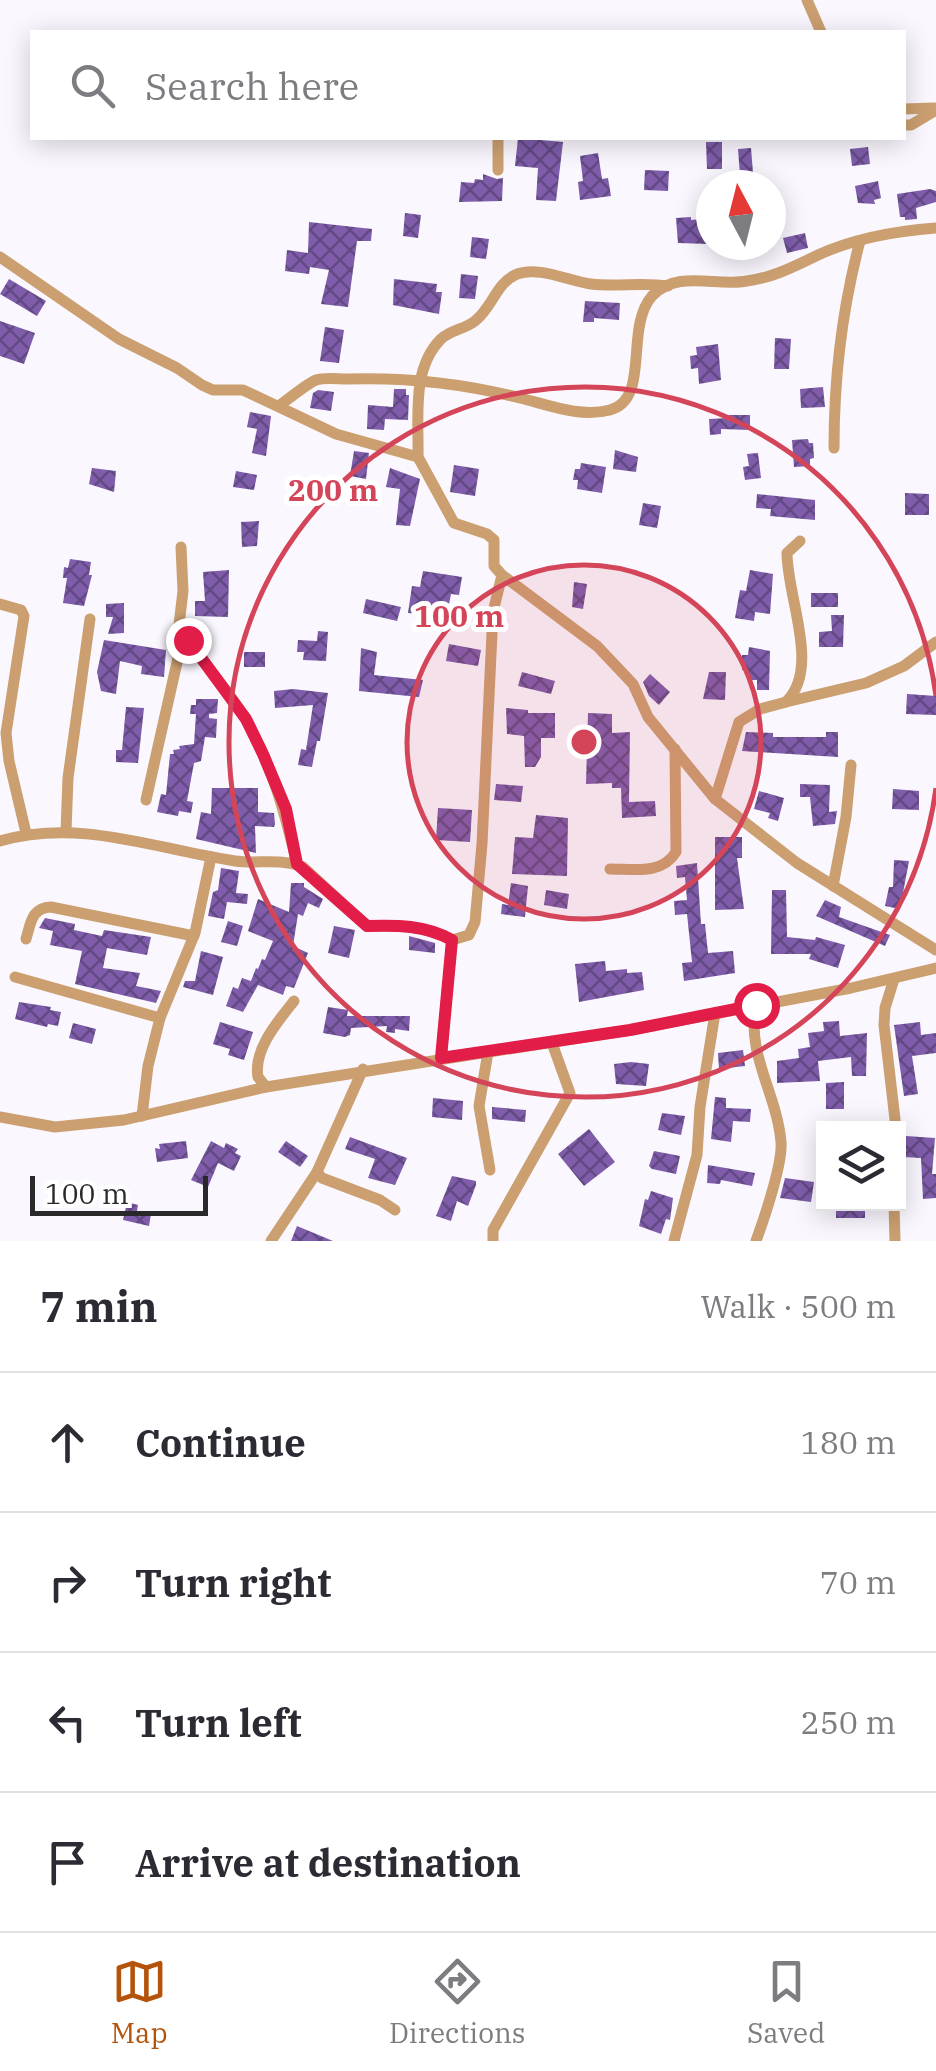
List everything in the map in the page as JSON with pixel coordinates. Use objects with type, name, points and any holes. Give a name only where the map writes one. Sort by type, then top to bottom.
[{"type":"street","points":[[808,0],[820,30]]},
{"type":"street","points":[[906,109],[936,109]]},
{"type":"street","points":[[906,125],[936,109]]},
{"type":"street","points":[[498,140],[498,170]]},
{"type":"street","points":[[279,406],[316,380],[419,379],[456,383],[587,414],[611,410],[622,406],[631,395],[638,327],[652,296],[668,286],[682,281],[740,283],[778,276],[818,255],[860,240],[936,228]]},
{"type":"street","points":[[834,448],[834,392],[847,291],[860,240]]},
{"type":"street","points":[[0,257],[118,340],[202,385],[213,390],[243,390],[336,434],[418,457]]},
{"type":"street","points":[[668,286],[589,284],[520,272],[501,286],[477,320],[439,341],[419,379],[418,457],[454,523],[494,540],[494,566],[502,575],[596,646],[633,684],[648,717],[716,799],[797,863],[936,950]]},
{"type":"street","points":[[786,702],[794,694],[804,657],[787,579],[787,553],[800,541]]},
{"type":"street","points":[[181,547],[179,625],[220,680],[254,736],[286,809],[297,864]]},
{"type":"street","points":[[0,841],[26,833],[66,831],[211,857],[297,864],[367,926],[435,930],[452,940],[468,935],[475,922],[490,730],[492,612],[502,575]]},
{"type":"street","points":[[0,604],[22,610],[24,616],[6,734],[26,833]]},
{"type":"street","points":[[66,831],[68,778],[90,620]]},
{"type":"street","points":[[146,800],[178,658],[188,640]]},
{"type":"street","points":[[716,799],[739,722],[760,710],[876,679],[904,666],[936,642]]},
{"type":"street","points":[[610,869],[658,868],[670,862],[676,852],[675,750]]},
{"type":"street","points":[[833,886],[851,765]]},
{"type":"street","points":[[142,1116],[148,1066],[160,1018],[202,912],[211,857]]},
{"type":"street","points":[[26,939],[33,914],[51,907],[194,936]]},
{"type":"street","points":[[441,1058],[452,940]]},
{"type":"street","points":[[0,1117],[66,1127],[142,1116],[266,1087],[552,1043],[894,980],[936,968]]},
{"type":"street","points":[[16,977],[160,1018]]},
{"type":"street","points":[[894,980],[884,1024],[895,1121]]},
{"type":"street","points":[[266,1087],[258,1078],[258,1060],[275,1025],[294,1001]]},
{"type":"street","points":[[756,1005],[754,1041],[782,1150],[756,1241]]},
{"type":"street","points":[[674,1241],[697,1155],[700,1107],[716,1013]]},
{"type":"street","points":[[493,1241],[493,1230],[570,1092],[552,1043]]},
{"type":"street","points":[[488,1052],[479,1106],[490,1170]]},
{"type":"street","points":[[271,1241],[317,1172],[364,1069]]},
{"type":"street","points":[[317,1172],[322,1178],[380,1200],[394,1210]]},
{"type":"street","points":[[894,1211],[895,1241]]},
{"type":"building","points":[[518,140],[563,142],[556,201],[536,200],[538,168],[515,166]]},
{"type":"building","points":[[706,142],[722,142],[722,169],[707,169]]},
{"type":"building","points":[[868,147],[870,164],[852,166],[850,149]]},
{"type":"building","points":[[751,148],[753,170],[740,170],[738,149]]},
{"type":"building","points":[[598,153],[602,179],[608,178],[611,196],[580,200],[580,156]]},
{"type":"building","points":[[645,170],[669,171],[668,191],[644,190]]},
{"type":"building","points":[[483,174],[503,178],[502,201],[459,202],[461,182],[483,180]]},
{"type":"building","points":[[878,181],[881,198],[874,200],[875,204],[858,203],[855,186]]},
{"type":"building","points":[[936,191],[936,202],[916,208],[917,219],[900,217],[897,194]]},
{"type":"building","points":[[405,213],[421,215],[418,238],[403,236]]},
{"type":"building","points":[[676,218],[696,220],[696,244],[678,243]]},
{"type":"building","points":[[309,222],[372,229],[371,241],[357,241],[348,307],[321,304],[329,270],[310,267],[309,274],[285,271],[287,250],[308,253]]},
{"type":"building","points":[[805,233],[808,248],[787,253],[786,237]]},
{"type":"building","points":[[472,237],[489,239],[486,259],[470,257]]},
{"type":"building","points":[[461,274],[478,276],[475,299],[459,298]]},
{"type":"building","points":[[9,279],[46,301],[37,316],[0,294]]},
{"type":"building","points":[[394,279],[437,284],[436,292],[442,292],[439,314],[393,305]]},
{"type":"building","points":[[585,301],[620,303],[619,320],[594,318],[594,322],[583,322]]},
{"type":"building","points":[[0,321],[35,333],[24,364],[0,356]]},
{"type":"building","points":[[325,327],[344,330],[339,363],[320,361]]},
{"type":"building","points":[[775,338],[791,339],[789,369],[774,369]]},
{"type":"building","points":[[718,344],[721,380],[699,384],[698,368],[691,369],[690,356],[697,355],[696,347]]},
{"type":"building","points":[[823,387],[825,407],[801,408],[800,389]]},
{"type":"building","points":[[394,389],[406,389],[409,395],[408,420],[385,419],[384,430],[367,429],[368,405],[393,407]]},
{"type":"building","points":[[334,392],[331,411],[310,408],[313,393]]},
{"type":"building","points":[[250,412],[271,416],[266,456],[252,453],[257,429],[247,427]]},
{"type":"building","points":[[750,415],[750,430],[721,429],[721,434],[710,435],[709,419]]},
{"type":"building","points":[[808,439],[813,443],[810,466],[794,467],[792,440]]},
{"type":"building","points":[[615,450],[638,457],[636,472],[613,469]]},
{"type":"building","points":[[354,451],[369,453],[366,479],[350,476]]},
{"type":"building","points":[[758,453],[761,478],[745,480],[747,454]]},
{"type":"building","points":[[581,463],[606,467],[602,493],[577,489],[578,480],[573,480]]},
{"type":"building","points":[[454,465],[479,469],[475,496],[450,492]]},
{"type":"building","points":[[92,468],[116,471],[114,492],[89,484]]},
{"type":"building","points":[[390,468],[420,479],[410,526],[396,525],[400,489],[386,487]]},
{"type":"building","points":[[236,471],[257,475],[254,490],[233,487]]},
{"type":"building","points":[[905,493],[929,494],[929,515],[905,515]]},
{"type":"building","points":[[757,494],[815,500],[815,520],[770,516],[771,509],[756,508]]},
{"type":"building","points":[[643,503],[661,506],[657,528],[639,525]]},
{"type":"building","points":[[259,521],[257,546],[242,547],[241,522]]},
{"type":"building","points":[[70,559],[91,562],[92,575],[84,606],[63,603],[67,578],[63,578],[64,567],[68,568]]},
{"type":"building","points":[[229,570],[228,617],[195,616],[195,601],[205,601],[203,572]]},
{"type":"building","points":[[750,570],[773,574],[770,614],[755,612],[754,621],[735,618],[740,590],[746,591]]},
{"type":"building","points":[[423,571],[462,577],[459,595],[451,594],[448,610],[439,609],[438,616],[408,613],[412,586],[420,587]]},
{"type":"building","points":[[574,582],[587,584],[583,609],[572,607]]},
{"type":"building","points":[[811,593],[838,593],[838,607],[811,607]]},
{"type":"building","points":[[366,599],[401,607],[397,621],[363,613]]},
{"type":"building","points":[[124,603],[124,633],[108,634],[113,617],[106,617],[106,604]]},
{"type":"building","points":[[831,615],[844,615],[843,647],[819,647],[819,632],[832,631]]},
{"type":"building","points":[[318,631],[328,632],[326,661],[303,660],[304,652],[297,652],[298,640],[317,641]]},
{"type":"building","points":[[104,640],[166,650],[164,677],[141,674],[142,666],[120,661],[116,694],[101,691],[97,672]]},
{"type":"building","points":[[449,644],[481,650],[478,666],[446,661]]},
{"type":"building","points":[[749,647],[770,651],[769,690],[757,690],[757,680],[747,680],[747,670],[742,670],[742,655],[748,655]]},
{"type":"building","points":[[361,648],[377,652],[374,675],[423,680],[419,697],[359,691]]},
{"type":"building","points":[[244,652],[265,652],[265,667],[244,667]]},
{"type":"building","points":[[522,672],[555,681],[551,694],[518,686]]},
{"type":"building","points":[[709,672],[726,672],[725,700],[703,699]]},
{"type":"building","points":[[650,674],[670,692],[659,705],[649,696],[643,682]]},
{"type":"building","points":[[274,691],[328,693],[312,767],[298,765],[301,749],[306,750],[313,705],[275,708]]},
{"type":"building","points":[[907,694],[936,696],[936,715],[906,714]]},
{"type":"building","points":[[196,699],[218,699],[217,713],[209,714],[209,718],[217,719],[216,738],[205,737],[201,761],[194,763],[187,801],[193,802],[191,813],[179,811],[178,816],[157,812],[161,794],[166,795],[170,754],[179,746],[194,744],[196,714],[190,714]]},
{"type":"building","points":[[126,707],[144,708],[138,763],[116,762],[116,750],[122,750]]},
{"type":"building","points":[[506,708],[555,713],[555,738],[541,738],[541,757],[535,767],[525,767],[524,736],[507,734]]},
{"type":"building","points":[[588,713],[612,714],[612,733],[630,732],[629,802],[655,801],[656,816],[622,818],[621,788],[612,788],[612,783],[586,784]]},
{"type":"building","points":[[746,732],[773,733],[773,737],[826,737],[826,732],[838,732],[838,757],[742,751]]},
{"type":"building","points":[[496,784],[523,786],[521,802],[494,800]]},
{"type":"building","points":[[800,784],[830,785],[829,812],[837,811],[835,824],[813,826],[810,797],[800,797]]},
{"type":"building","points":[[212,788],[258,788],[258,812],[274,813],[275,824],[255,826],[256,853],[196,839],[201,812],[211,814]]},
{"type":"building","points":[[893,789],[919,791],[919,810],[892,809]]},
{"type":"building","points":[[759,791],[784,798],[778,821],[768,818],[770,813],[754,809]]},
{"type":"building","points":[[438,808],[472,810],[470,842],[436,840]]},
{"type":"building","points":[[536,815],[568,818],[567,876],[512,874],[515,837],[533,838]]},
{"type":"building","points":[[715,837],[742,837],[742,858],[737,858],[744,909],[715,910]]},
{"type":"building","points":[[894,860],[909,861],[900,909],[885,906],[889,887],[893,887]]},
{"type":"building","points":[[697,863],[701,924],[705,924],[708,953],[733,951],[735,973],[684,981],[682,963],[692,962],[687,914],[675,915],[674,901],[687,900],[685,877],[677,878],[676,866]]},
{"type":"building","points":[[221,868],[239,871],[236,893],[248,894],[247,904],[227,902],[224,919],[208,916]]},
{"type":"building","points":[[291,883],[304,883],[304,887],[323,899],[319,908],[308,903],[303,916],[298,914],[293,946],[308,953],[294,988],[286,986],[283,995],[258,985],[243,1012],[226,1006],[233,987],[238,989],[242,978],[251,981],[273,941],[248,931],[258,899],[289,912]]},
{"type":"building","points":[[511,883],[528,886],[525,917],[501,914],[502,904],[508,905]]},
{"type":"building","points":[[546,890],[569,894],[567,909],[544,905]]},
{"type":"building","points":[[772,890],[786,890],[787,937],[816,937],[845,945],[838,968],[809,959],[811,954],[771,954]]},
{"type":"building","points":[[825,900],[841,907],[839,917],[890,935],[885,946],[816,916]]},
{"type":"building","points":[[45,918],[75,924],[74,930],[102,936],[104,930],[151,937],[147,955],[107,948],[103,968],[140,973],[136,986],[161,991],[156,1003],[75,984],[82,951],[50,945],[53,931],[39,928]]},
{"type":"building","points":[[228,921],[243,926],[237,946],[221,942]]},
{"type":"building","points":[[334,926],[355,930],[349,958],[328,953]]},
{"type":"building","points":[[409,936],[435,943],[435,953],[409,950]]},
{"type":"building","points":[[201,951],[223,957],[213,995],[183,987],[185,981],[195,981]]},
{"type":"building","points":[[605,961],[606,971],[642,972],[644,990],[579,1002],[575,964]]},
{"type":"building","points":[[19,1002],[61,1012],[58,1026],[15,1019]]},
{"type":"building","points":[[328,1007],[348,1010],[347,1016],[410,1016],[409,1031],[386,1032],[387,1026],[351,1028],[350,1035],[345,1037],[323,1033]]},
{"type":"building","points":[[839,1021],[840,1036],[867,1033],[866,1076],[852,1076],[851,1057],[818,1061],[820,1081],[777,1083],[777,1061],[799,1058],[798,1049],[810,1047],[808,1033],[824,1031],[823,1022]]},
{"type":"building","points":[[220,1022],[253,1032],[244,1060],[228,1055],[230,1049],[213,1044]]},
{"type":"building","points":[[920,1022],[921,1035],[936,1033],[936,1053],[912,1056],[918,1094],[904,1096],[894,1025]]},
{"type":"building","points":[[73,1023],[96,1029],[92,1044],[69,1038]]},
{"type":"building","points":[[743,1050],[745,1066],[719,1069],[718,1053]]},
{"type":"building","points":[[614,1064],[649,1064],[646,1086],[616,1084]]},
{"type":"building","points":[[844,1082],[844,1109],[826,1109],[826,1083]]},
{"type":"building","points":[[715,1097],[726,1098],[726,1108],[751,1109],[750,1122],[733,1121],[731,1142],[711,1139]]},
{"type":"building","points":[[433,1098],[463,1101],[462,1120],[432,1117]]},
{"type":"building","points":[[492,1107],[526,1110],[525,1122],[492,1119]]},
{"type":"building","points":[[662,1113],[685,1116],[681,1135],[658,1130]]},
{"type":"building","points":[[589,1129],[615,1162],[584,1186],[558,1154]]},
{"type":"building","points":[[906,1136],[935,1138],[932,1174],[936,1174],[936,1198],[923,1199],[921,1158],[906,1157]]},
{"type":"building","points":[[350,1137],[407,1158],[395,1185],[368,1178],[375,1159],[345,1149]]},
{"type":"building","points":[[186,1141],[188,1158],[157,1162],[155,1148],[160,1149],[159,1144]]},
{"type":"building","points":[[211,1141],[224,1148],[226,1143],[238,1149],[235,1153],[241,1156],[234,1171],[218,1163],[208,1187],[191,1180]]},
{"type":"building","points":[[286,1141],[308,1156],[300,1167],[278,1152]]},
{"type":"building","points":[[654,1151],[680,1156],[676,1174],[649,1166]]},
{"type":"building","points":[[708,1165],[755,1173],[752,1186],[721,1180],[720,1184],[707,1183]]},
{"type":"building","points":[[452,1176],[476,1181],[476,1185],[468,1206],[457,1201],[451,1221],[436,1216]]},
{"type":"building","points":[[785,1178],[814,1182],[811,1202],[780,1198]]},
{"type":"building","points":[[651,1191],[673,1198],[670,1220],[666,1219],[661,1234],[639,1226],[645,1199]]},
{"type":"building","points":[[127,1202],[138,1205],[137,1211],[151,1214],[149,1226],[123,1220]]},
{"type":"building","points":[[836,1211],[865,1211],[865,1218],[836,1218]]},
{"type":"building","points":[[297,1226],[333,1241],[291,1241]]},
{"type":"route","points":[[188,640],[246,719],[286,809],[297,864],[367,926],[435,930],[452,940],[441,1058],[630,1030],[756,1005]]}]
